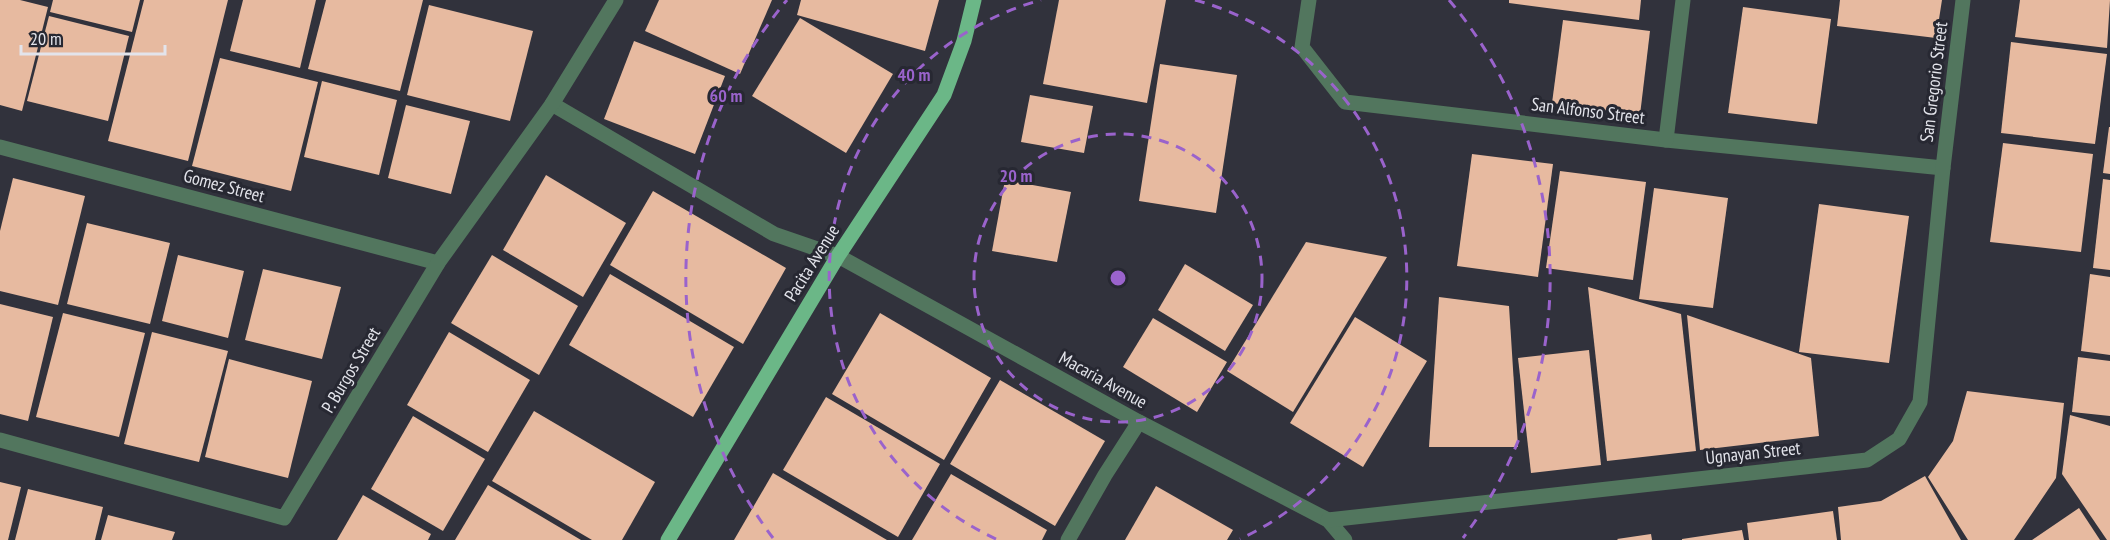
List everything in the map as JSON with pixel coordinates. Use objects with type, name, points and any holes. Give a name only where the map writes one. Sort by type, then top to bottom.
[{"type":"main road","name":"Pacita Avenue","points":[[668,540],[838,256],[944,95],[964,41],[974,0]]},
{"type":"street","name":"P. Burgos Street","points":[[0,441],[284,518],[438,263],[552,104],[616,0]]},
{"type":"street","name":"San Alfonso Street","points":[[1309,0],[1302,47],[1345,102],[1666,140],[1943,168]]},
{"type":"street","points":[[1666,140],[1683,0]]},
{"type":"street","name":"San Gregorio Street","points":[[1943,168],[1963,0]]},
{"type":"street","name":"Macaria Avenue","points":[[552,104],[774,234],[838,256],[1139,423],[1328,520],[1345,540]]},
{"type":"street","name":"Gomez Street","points":[[0,147],[438,263]]},
{"type":"street","name":"Ugnayan Street","points":[[1328,520],[1867,460],[1899,439],[1920,402],[1943,168]]},
{"type":"street","points":[[1068,540],[1139,423]]},
{"type":"building","points":[[0,0],[20,0],[48,7],[22,111],[0,105]]},
{"type":"building","points":[[53,0],[140,0],[132,32],[50,12]]},
{"type":"building","points":[[144,0],[228,0],[188,161],[108,141]]},
{"type":"building","points":[[243,0],[316,0],[300,68],[230,51]]},
{"type":"building","points":[[326,0],[423,0],[400,91],[308,69]]},
{"type":"building","points":[[659,0],[772,0],[740,74],[645,31]]},
{"type":"building","points":[[801,0],[939,0],[925,51],[797,15]]},
{"type":"building","points":[[1059,0],[1166,0],[1147,103],[1043,84]]},
{"type":"building","points":[[1509,0],[1641,0],[1639,20],[1509,3]]},
{"type":"building","points":[[1840,0],[1942,0],[1936,38],[1837,26]]},
{"type":"building","points":[[2020,0],[2110,0],[2107,48],[2015,37]]},
{"type":"building","points":[[429,5],[533,31],[510,121],[407,95]]},
{"type":"building","points":[[1743,7],[1831,19],[1817,124],[1728,113]]},
{"type":"building","points":[[49,16],[129,36],[108,121],[27,101]]},
{"type":"building","points":[[800,18],[893,74],[846,153],[752,96]]},
{"type":"building","points":[[1563,20],[1650,31],[1640,115],[1552,103]]},
{"type":"building","points":[[634,41],[725,76],[695,154],[604,119]]},
{"type":"building","points":[[2011,42],[2107,54],[2095,144],[2001,133]]},
{"type":"building","points":[[220,58],[318,82],[291,191],[192,166]]},
{"type":"building","points":[[1160,64],[1237,75],[1216,213],[1139,201]]},
{"type":"building","points":[[322,81],[397,100],[379,175],[304,157]]},
{"type":"building","points":[[1030,95],[1093,106],[1084,153],[1021,142]]},
{"type":"building","points":[[406,105],[470,121],[451,194],[388,178]]},
{"type":"building","points":[[2110,127],[2110,174],[2103,173]]},
{"type":"building","points":[[2003,143],[2093,154],[2081,252],[1990,242]]},
{"type":"building","points":[[1472,154],[1553,164],[1538,277],[1457,266]]},
{"type":"building","points":[[1560,171],[1646,182],[1633,280],[1546,268]]},
{"type":"building","points":[[546,175],[626,223],[583,297],[503,250]]},
{"type":"building","points":[[13,178],[85,196],[58,305],[0,291],[0,231]]},
{"type":"building","points":[[2103,179],[2110,180],[2110,270],[2093,268]]},
{"type":"building","points":[[1005,180],[1071,192],[1057,262],[992,251]]},
{"type":"building","points":[[1654,188],[1728,198],[1713,308],[1639,299]]},
{"type":"building","points":[[653,191],[786,268],[743,344],[610,265]]},
{"type":"building","points":[[1819,204],[1909,216],[1889,363],[1799,352]]},
{"type":"building","points":[[87,223],[170,243],[150,324],[67,304]]},
{"type":"building","points":[[1306,242],[1387,257],[1293,412],[1227,371]]},
{"type":"building","points":[[178,255],[244,271],[228,338],[162,321]]},
{"type":"building","points":[[492,255],[578,306],[539,375],[451,323]]},
{"type":"building","points":[[1185,264],[1253,305],[1225,351],[1158,310]]},
{"type":"building","points":[[263,269],[341,287],[322,359],[245,340]]},
{"type":"building","points":[[610,274],[734,347],[693,417],[569,345]]},
{"type":"building","points":[[2090,274],[2110,277],[2110,355],[2081,351]]},
{"type":"building","points":[[1588,287],[1681,314],[1696,451],[1607,461]]},
{"type":"building","points":[[1439,297],[1509,306],[1518,447],[1429,447]]},
{"type":"building","points":[[0,304],[53,317],[28,421],[0,414]]},
{"type":"building","points":[[63,313],[145,333],[119,437],[36,417]]},
{"type":"building","points":[[880,313],[991,378],[944,460],[832,394]]},
{"type":"building","points":[[1687,315],[1811,358],[1819,436],[1700,450]]},
{"type":"building","points":[[1355,317],[1427,361],[1363,467],[1290,423]]},
{"type":"building","points":[[1153,318],[1227,362],[1197,412],[1123,367]]},
{"type":"building","points":[[152,332],[228,351],[199,462],[124,444]]},
{"type":"building","points":[[449,332],[530,380],[488,452],[407,405]]},
{"type":"building","points":[[1589,350],[1601,465],[1531,473],[1518,358]]},
{"type":"building","points":[[2078,357],[2110,361],[2110,416],[2072,412]]},
{"type":"building","points":[[229,359],[312,381],[288,478],[205,457]]},
{"type":"building","points":[[1000,380],[1105,441],[1055,526],[950,464]]},
{"type":"building","points":[[1967,391],[2064,403],[2056,478],[2014,540],[1968,540],[1928,477],[1953,441]]},
{"type":"building","points":[[826,397],[940,464],[898,537],[783,470]]},
{"type":"building","points":[[534,411],[655,482],[622,540],[592,540],[492,481]]},
{"type":"building","points":[[2070,415],[2110,426],[2110,540],[2107,540],[2062,474]]},
{"type":"building","points":[[413,416],[485,459],[443,531],[371,489]]},
{"type":"building","points":[[773,473],[887,540],[734,540]]},
{"type":"building","points":[[951,474],[1047,530],[1042,540],[912,540]]},
{"type":"building","points":[[1925,476],[1961,540],[1841,540],[1838,507],[1881,501]]},
{"type":"building","points":[[0,482],[21,487],[8,540],[0,540]]},
{"type":"building","points":[[488,485],[581,540],[455,540]]},
{"type":"building","points":[[1156,486],[1233,530],[1227,540],[1125,540]]},
{"type":"building","points":[[28,489],[103,507],[95,540],[15,540]]},
{"type":"building","points":[[363,495],[431,534],[428,540],[337,540]]},
{"type":"building","points":[[2079,508],[2100,540],[2032,540]]},
{"type":"building","points":[[1833,511],[1837,540],[1749,540],[1747,523]]},
{"type":"building","points":[[108,515],[175,532],[172,540],[101,540]]},
{"type":"building","points":[[1742,530],[1744,540],[1682,540],[1682,539]]},
{"type":"building","points":[[1651,534],[1652,540],[1617,539]]}]
